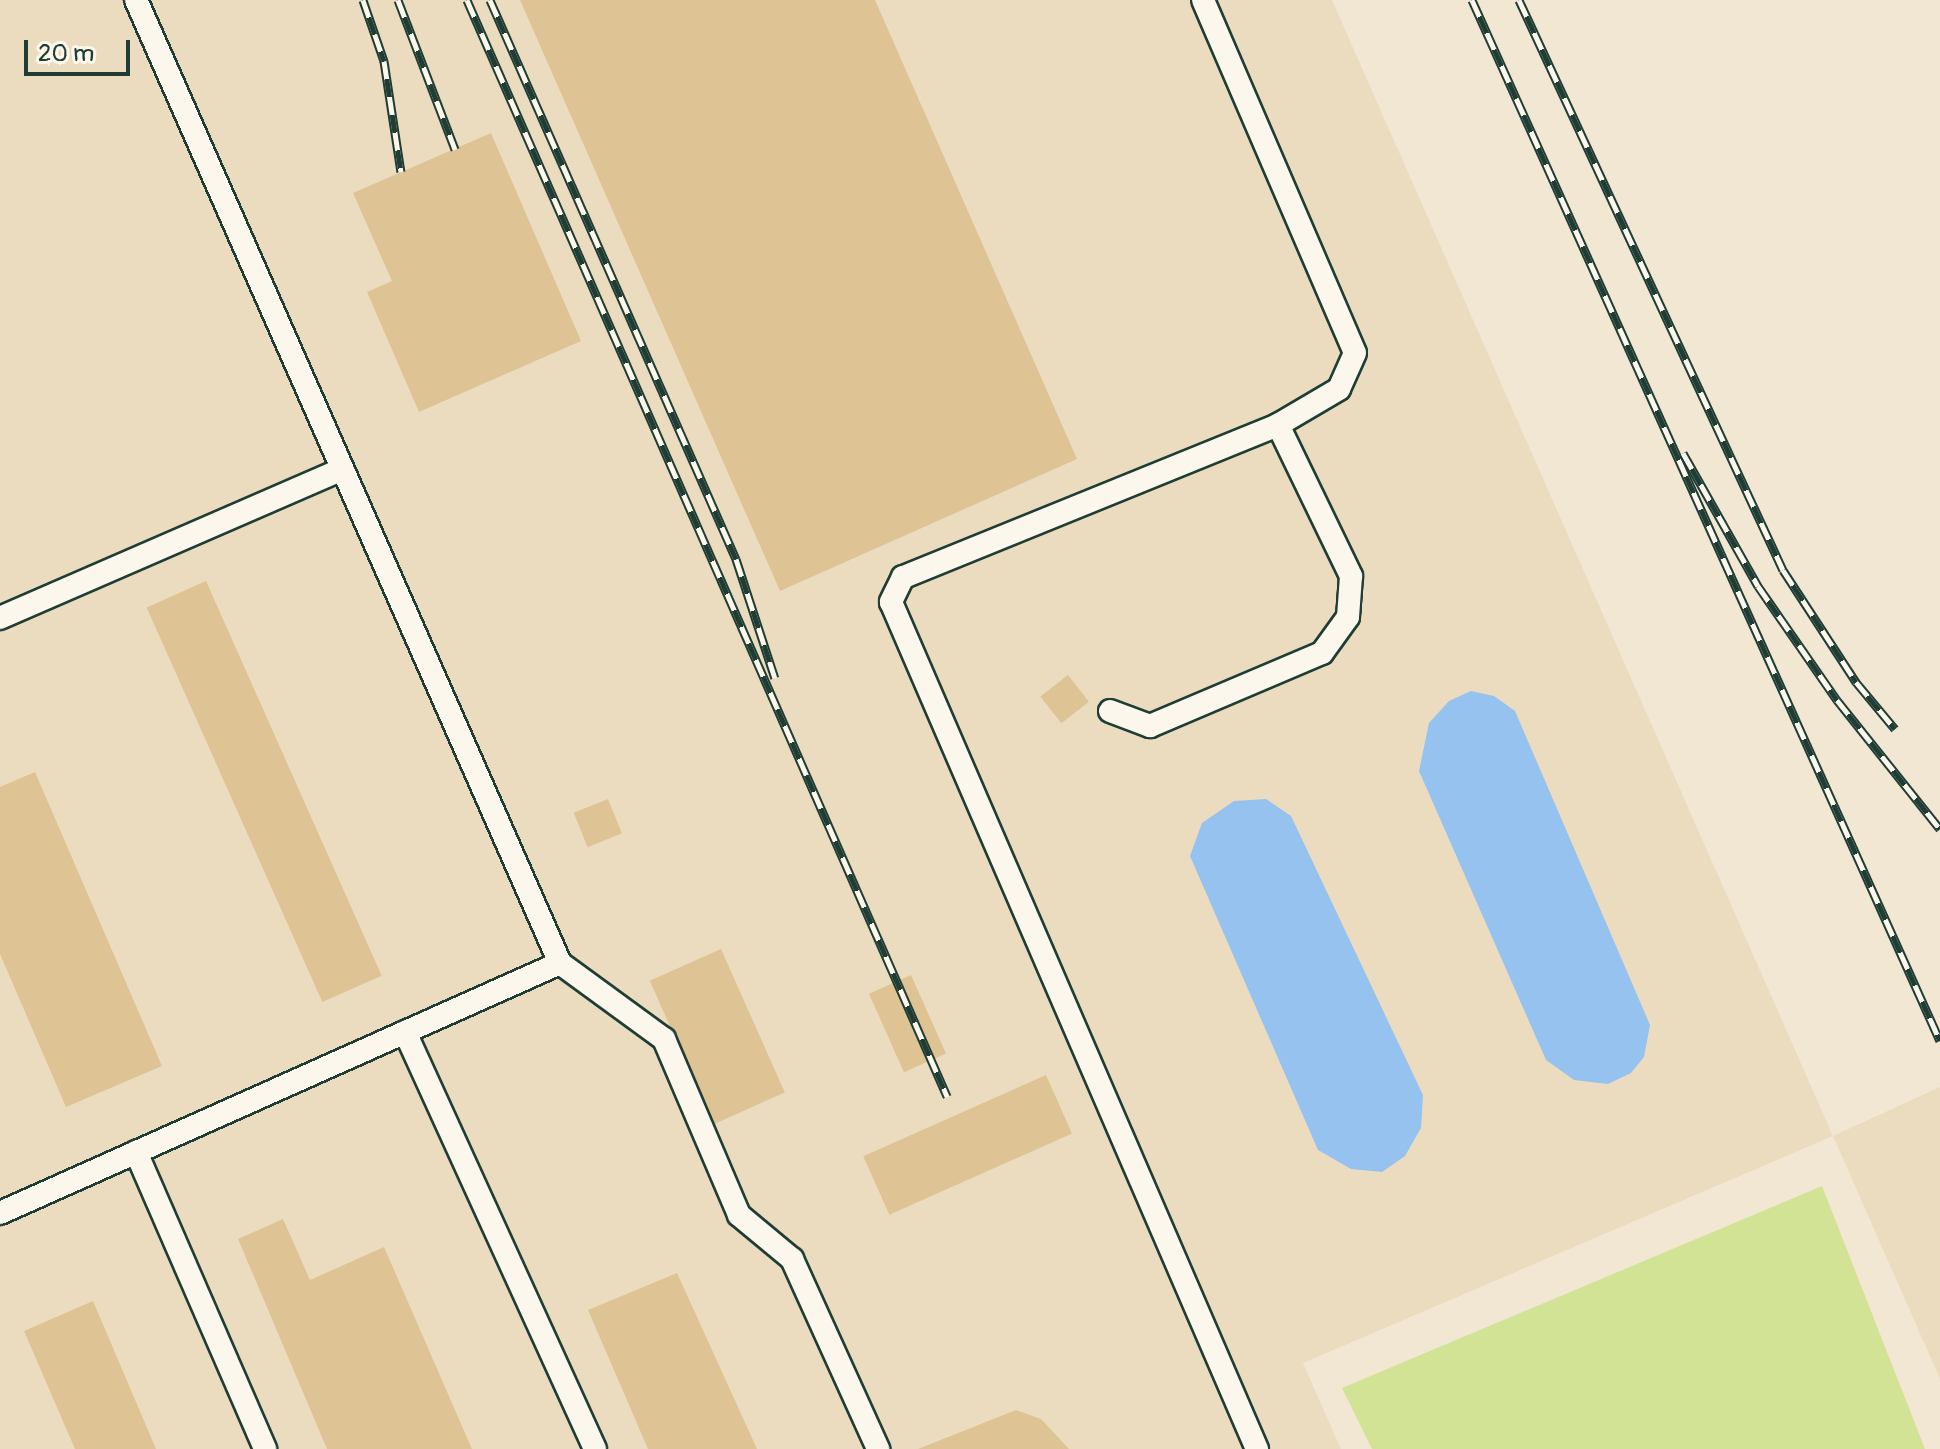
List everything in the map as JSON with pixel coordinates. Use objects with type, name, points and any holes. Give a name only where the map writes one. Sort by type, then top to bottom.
[{"type":"lane","points":[[136,0],[560,963],[664,1039],[739,1215],[792,1259],[878,1449]]},
{"type":"lane","points":[[1203,0],[1355,353],[1339,389],[1278,425],[903,577],[891,602],[1257,1449]]},
{"type":"lane","points":[[1110,711],[1150,726],[1322,653],[1348,617],[1351,576],[1278,425]]},
{"type":"lane","points":[[0,618],[342,469]]},
{"type":"lane","points":[[0,1213],[560,963]]},
{"type":"lane","points":[[405,1032],[595,1449]]},
{"type":"lane","points":[[136,1152],[265,1449]]},
{"type":"shaded area","points":[[0,0],[1332,0],[1833,1136],[1303,1363],[1341,1449],[0,1449]]},
{"type":"shaded area","points":[[1940,1087],[1940,1379],[1833,1136]]},
{"type":"green space","points":[[1822,1186],[1925,1449],[1372,1449],[1342,1388]]},
{"type":"water","points":[[1471,691],[1494,696],[1515,711],[1650,1025],[1644,1057],[1631,1073],[1608,1084],[1574,1080],[1546,1060],[1419,771],[1429,723],[1449,701]]},
{"type":"water","points":[[1266,799],[1291,816],[1423,1095],[1421,1128],[1405,1156],[1382,1172],[1351,1169],[1318,1150],[1190,856],[1202,823],[1234,801]]},
{"type":"building","points":[[520,0],[875,0],[1077,459],[780,591]]},
{"type":"building","points":[[491,133],[581,341],[419,412],[367,292],[392,281],[353,193]]},
{"type":"building","points":[[206,581],[382,976],[322,1002],[147,607]]},
{"type":"building","points":[[1068,675],[1089,702],[1061,723],[1040,697]]},
{"type":"building","points":[[35,772],[162,1066],[66,1107],[0,954],[0,787]]},
{"type":"building","points":[[608,799],[622,833],[588,847],[574,813]]},
{"type":"building","points":[[721,949],[785,1092],[714,1124],[650,981]]},
{"type":"building","points":[[911,975],[946,1054],[904,1072],[869,994]]},
{"type":"building","points":[[1046,1075],[1072,1133],[889,1215],[863,1156]]},
{"type":"building","points":[[283,1219],[310,1280],[384,1247],[472,1449],[327,1449],[238,1239]]},
{"type":"building","points":[[677,1273],[757,1449],[648,1449],[588,1310]]},
{"type":"building","points":[[93,1301],[156,1449],[75,1449],[24,1331]]},
{"type":"building","points":[[1016,1410],[1041,1419],[1069,1449],[918,1449]]},
{"type":"railway","points":[[363,0],[384,61],[401,172]]},
{"type":"railway","points":[[398,0],[455,149]]},
{"type":"railway","points":[[467,0],[947,1096]]},
{"type":"railway","points":[[490,0],[736,559],[775,678]]},
{"type":"railway","points":[[1472,0],[1940,1041]]},
{"type":"railway","points":[[1519,0],[1783,570],[1856,682],[1895,729]]},
{"type":"railway","points":[[1683,453],[1758,586],[1837,700],[1940,829]]}]
